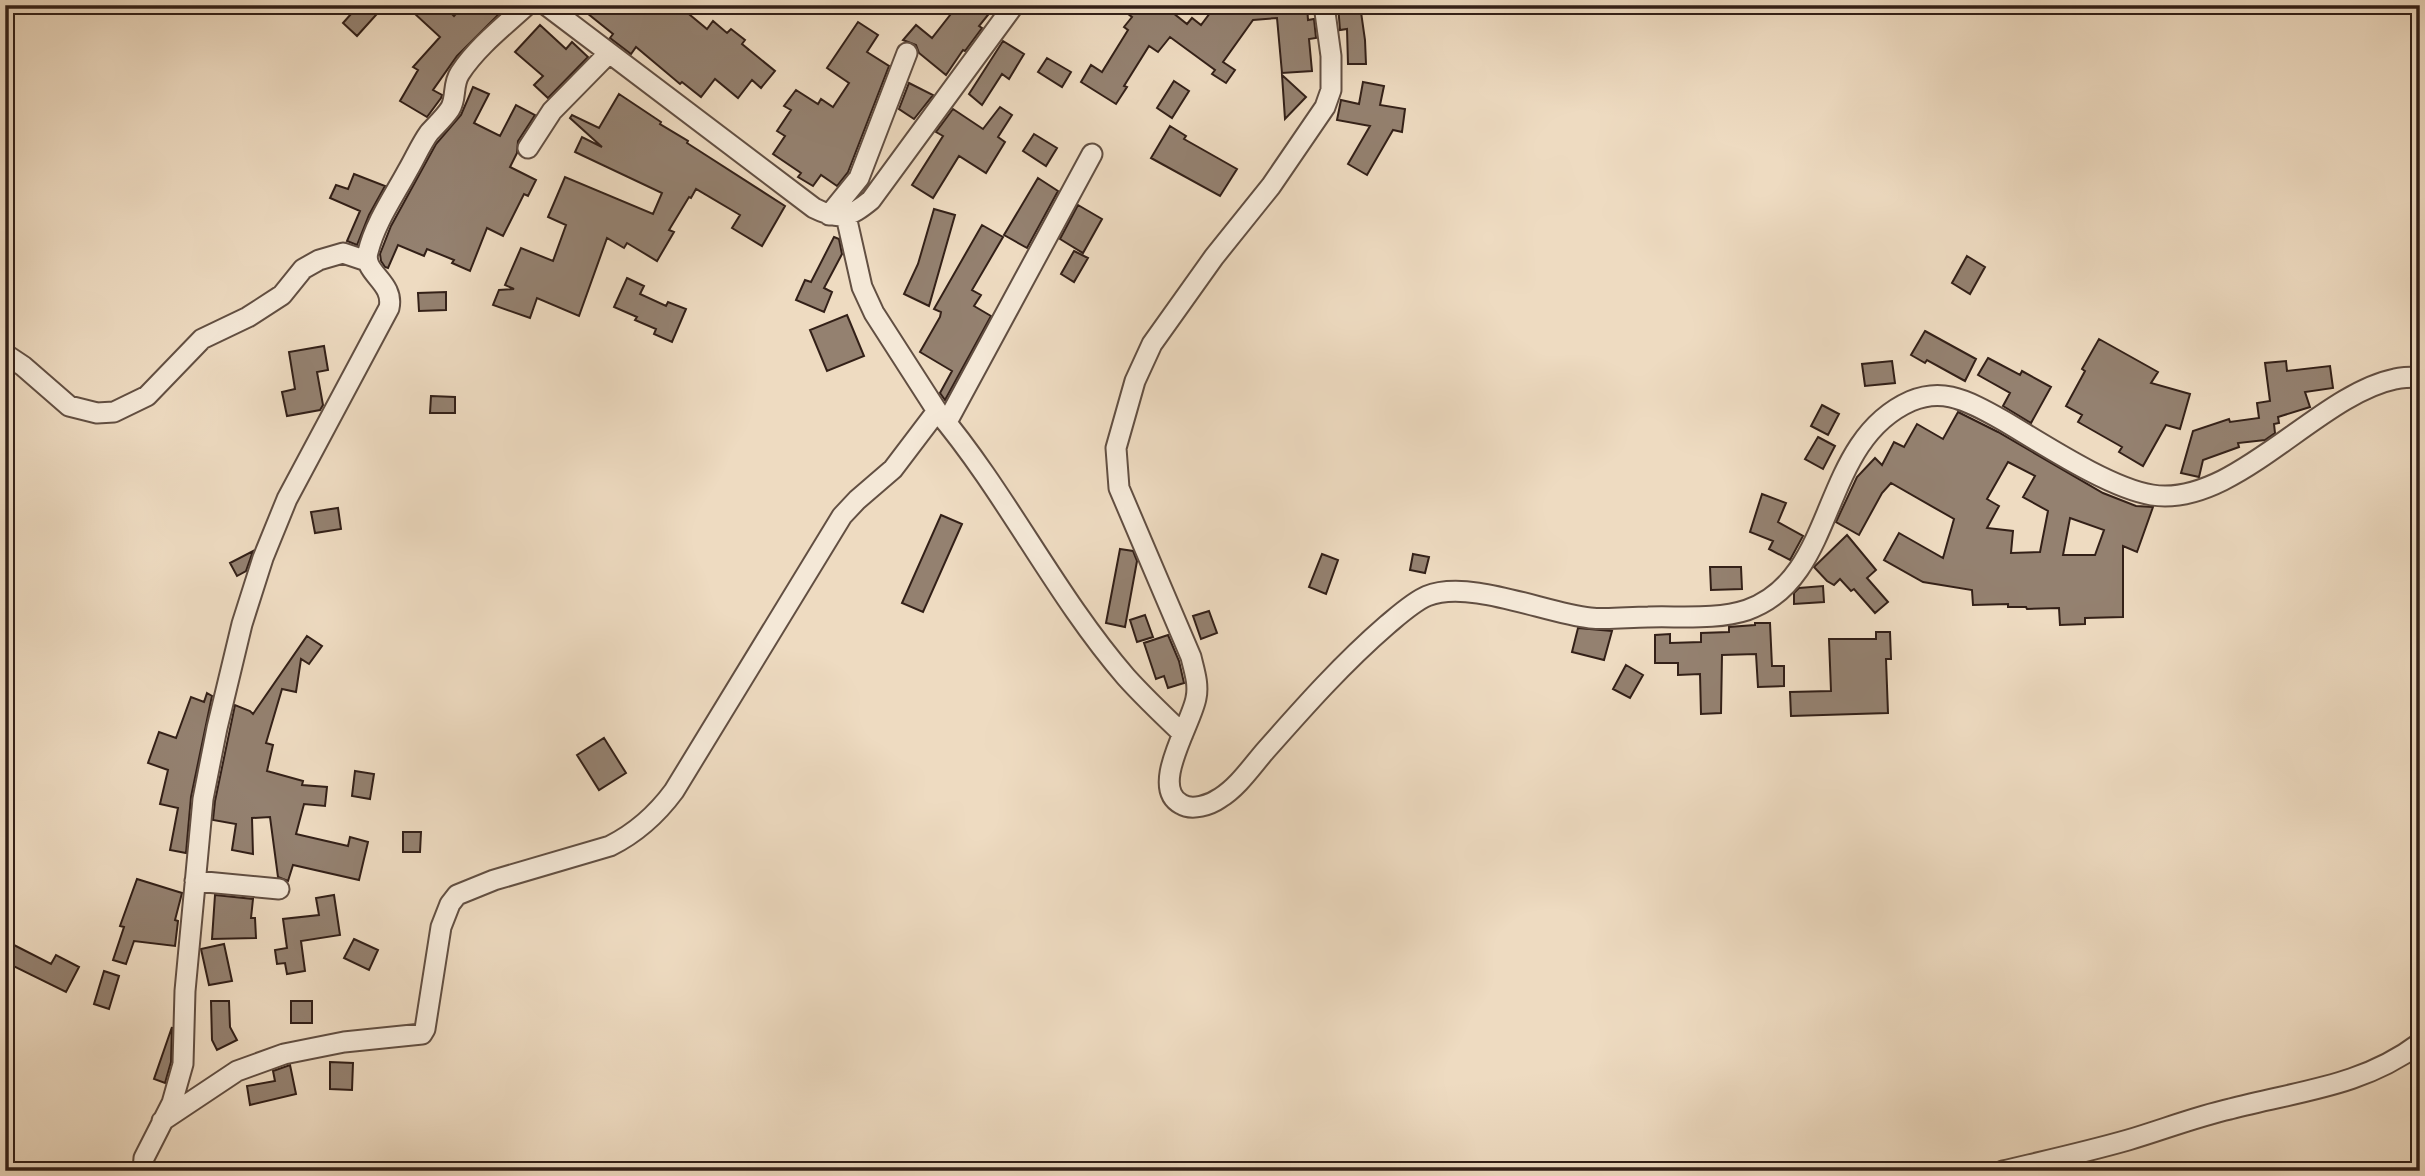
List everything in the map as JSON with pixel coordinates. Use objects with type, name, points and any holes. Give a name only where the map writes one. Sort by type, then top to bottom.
[{"type":"street","points":[[367,261],[367,253],[383,214],[427,135],[450,109],[460,72],[489,38],[527,5]]},
{"type":"street","points":[[546,5],[814,208],[837,216],[856,212],[871,200],[1014,5]]},
{"type":"street","points":[[1324,5],[1331,56],[1331,90],[1325,107],[1270,186],[1214,257],[1152,344],[1135,381],[1116,448],[1119,488],[1191,657],[1196,679],[1197,696],[1169,774],[1168,788],[1181,805],[1205,805],[1220,799],[1236,785],[1301,710],[1368,642],[1405,610],[1428,596],[1452,591],[1480,593],[1592,618],[1724,615],[1747,610],[1773,597],[1789,583],[1813,544],[1857,447],[1890,413],[1913,400],[1933,395],[1954,397],[2129,488],[2154,495],[2183,495],[2216,485],[2359,393],[2394,379],[2420,377]]},
{"type":"street","points":[[528,148],[552,111],[609,52]]},
{"type":"street","points":[[907,53],[859,178],[837,216],[862,287],[874,313],[942,416],[1083,620],[1126,677],[1182,734]]},
{"type":"street","points":[[162,1121],[237,1071],[284,1054],[344,1042],[422,1034],[441,927],[453,900],[463,892],[494,880],[610,846],[626,838],[660,808],[674,791],[842,516],[893,469],[942,416],[1092,154]]},
{"type":"street","points":[[5,354],[69,406],[97,413],[114,412],[147,396],[202,339],[274,302],[303,269],[320,260],[343,253],[367,261],[389,291],[391,300],[389,309],[287,499],[263,558],[242,624],[203,799],[185,991],[183,1065],[172,1103],[144,1158],[143,1171]]},
{"type":"street","points":[[195,881],[279,889]]},
{"type":"street","points":[[2003,1171],[2127,1140],[2230,1109],[2316,1091],[2363,1076],[2404,1056],[2420,1044]]},
{"type":"building","points":[[359,5],[385,5],[357,36],[343,23]]},
{"type":"building","points":[[423,5],[443,5],[454,16],[464,5],[508,5],[457,56],[433,90],[442,95],[427,117],[400,101],[418,70],[413,67],[440,37],[415,14]]},
{"type":"building","points":[[577,5],[678,5],[707,29],[713,21],[727,33],[731,29],[745,40],[742,44],[775,71],[761,88],[752,80],[738,98],[715,79],[701,97],[682,82],[680,84],[636,47],[631,54],[610,38],[613,34]]},
{"type":"building","points":[[958,5],[996,5],[946,75],[919,53],[916,45],[903,40],[916,25],[932,38]]},
{"type":"building","points":[[1116,5],[1163,5],[1187,24],[1192,18],[1201,25],[1216,5],[1307,5],[1308,20],[1314,19],[1316,38],[1309,39],[1312,71],[1282,73],[1277,18],[1253,20],[1223,62],[1235,70],[1226,83],[1212,74],[1215,70],[1170,37],[1158,52],[1149,46],[1116,104],[1081,82],[1091,65],[1102,72],[1128,30],[1124,27],[1132,17]]},
{"type":"building","points":[[1338,5],[1360,5],[1366,64],[1348,64],[1347,29],[1340,30]]},
{"type":"building","points":[[858,22],[878,35],[867,52],[889,66],[848,172],[837,186],[821,175],[813,186],[798,177],[801,173],[773,154],[785,136],[777,131],[791,110],[784,106],[796,90],[818,104],[821,99],[833,107],[849,83],[827,68]]},
{"type":"building","points":[[540,25],[566,49],[572,42],[588,57],[548,98],[534,85],[543,76],[515,52]]},
{"type":"building","points":[[1003,41],[1024,54],[1009,79],[1002,74],[982,105],[969,94]]},
{"type":"building","points":[[1047,58],[1071,72],[1062,87],[1038,72]]},
{"type":"building","points":[[1282,75],[1306,97],[1285,119]]},
{"type":"building","points":[[1174,81],[1189,91],[1172,118],[1157,108]]},
{"type":"building","points":[[1363,82],[1384,86],[1380,105],[1405,109],[1402,132],[1393,130],[1367,175],[1348,164],[1370,126],[1337,120],[1341,100],[1359,104]]},
{"type":"building","points":[[909,83],[933,95],[914,119],[899,109]]},
{"type":"building","points":[[473,87],[489,94],[474,123],[500,136],[516,105],[535,115],[518,141],[517,153],[510,167],[536,180],[528,196],[524,194],[503,236],[487,228],[470,271],[452,263],[454,260],[427,249],[424,256],[398,245],[388,268],[385,267],[380,254],[391,226],[436,144],[461,115]]},
{"type":"building","points":[[619,94],[688,141],[687,143],[785,206],[762,246],[732,228],[740,215],[696,189],[669,230],[674,232],[657,261],[627,243],[624,248],[607,238],[579,316],[537,298],[530,318],[493,305],[499,290],[514,289],[505,285],[521,248],[553,261],[566,225],[548,217],[565,177],[653,214],[662,193],[575,152],[582,137],[602,147],[570,118],[572,115],[599,128]]},
{"type":"building","points":[[1000,107],[1012,115],[998,137],[1005,142],[986,173],[959,156],[933,198],[912,185],[943,136],[936,132],[953,109],[983,129]]},
{"type":"building","points":[[1170,126],[1186,136],[1184,139],[1237,169],[1220,196],[1151,158]]},
{"type":"building","points":[[1034,134],[1057,148],[1046,166],[1023,151]]},
{"type":"building","points":[[354,174],[385,186],[357,245],[347,241],[360,211],[330,198],[336,185],[348,189]]},
{"type":"building","points":[[1038,178],[1058,191],[1027,248],[1004,235]]},
{"type":"building","points":[[1078,205],[1102,219],[1083,253],[1060,239]]},
{"type":"building","points":[[934,209],[955,215],[929,306],[904,294],[918,264]]},
{"type":"building","points":[[982,225],[1003,237],[972,290],[981,295],[974,306],[991,316],[945,400],[940,393],[952,371],[920,352],[940,317],[941,312],[934,309]]},
{"type":"building","points":[[834,237],[839,239],[842,254],[824,288],[832,292],[824,312],[796,300],[805,280],[811,282]]},
{"type":"building","points":[[1074,251],[1088,258],[1074,282],[1061,274]]},
{"type":"building","points":[[1967,256],[1985,267],[1970,294],[1952,283]]},
{"type":"building","points":[[627,278],[644,286],[640,294],[666,306],[668,302],[686,309],[672,342],[654,334],[656,329],[635,320],[637,317],[614,307]]},
{"type":"building","points":[[446,292],[446,310],[419,311],[418,293]]},
{"type":"building","points":[[847,315],[864,356],[827,371],[810,330]]},
{"type":"building","points":[[1925,331],[1976,359],[1965,381],[1927,360],[1925,363],[1911,355]]},
{"type":"building","points":[[2099,339],[2158,372],[2151,383],[2190,394],[2180,429],[2166,425],[2143,466],[2119,452],[2122,447],[2078,422],[2082,415],[2066,406]]},
{"type":"building","points":[[324,346],[328,370],[317,372],[323,405],[320,410],[287,416],[282,392],[295,389],[289,352]]},
{"type":"building","points":[[1988,358],[2020,375],[2022,371],[2051,387],[2031,423],[2003,406],[2010,393],[1978,375]]},
{"type":"building","points":[[1892,361],[1895,383],[1865,386],[1862,364]]},
{"type":"building","points":[[2286,361],[2287,371],[2330,366],[2333,388],[2305,392],[2310,407],[2278,417],[2279,423],[2274,424],[2275,433],[2265,440],[2238,443],[2239,447],[2203,460],[2199,477],[2181,473],[2193,431],[2229,419],[2230,422],[2259,418],[2257,403],[2270,401],[2265,363]]},
{"type":"building","points":[[431,396],[455,397],[455,413],[430,413]]},
{"type":"building","points":[[1822,405],[1839,414],[1828,435],[1811,426]]},
{"type":"building","points":[[1958,412],[2103,493],[2136,506],[2153,507],[2137,552],[2123,546],[2123,617],[2085,618],[2085,624],[2060,625],[2059,608],[2027,609],[2008,607],[2008,604],[1973,605],[1972,590],[1923,582],[1884,560],[1899,533],[1943,558],[1954,519],[1891,483],[1882,493],[1859,535],[1836,522],[1857,477],[1875,458],[1882,465],[1894,442],[1904,447],[1917,424],[1943,439]],"holes":[[[2008,462],[2035,476],[2023,497],[2048,511],[2040,552],[2011,553],[2013,531],[1987,528],[1999,506],[1987,499]],[[2070,518],[2104,530],[2095,555],[2063,555]]]},
{"type":"building","points":[[1818,437],[1835,446],[1823,469],[1805,459]]},
{"type":"building","points":[[1762,494],[1786,503],[1778,522],[1803,536],[1790,560],[1769,549],[1773,541],[1750,532]]},
{"type":"building","points":[[338,508],[341,529],[315,533],[311,512]]},
{"type":"building","points":[[941,515],[962,524],[923,612],[902,603]]},
{"type":"building","points":[[1847,535],[1876,570],[1867,578],[1888,602],[1875,613],[1854,589],[1851,591],[1840,579],[1834,585],[1814,567]]},
{"type":"building","points":[[1120,549],[1133,551],[1137,561],[1125,627],[1106,623]]},
{"type":"building","points":[[253,551],[246,571],[237,576],[230,563]]},
{"type":"building","points":[[1322,554],[1338,560],[1326,594],[1309,587]]},
{"type":"building","points":[[1413,554],[1429,557],[1425,573],[1410,570]]},
{"type":"building","points":[[1710,567],[1741,567],[1742,589],[1711,590]]},
{"type":"building","points":[[1823,586],[1824,602],[1794,604],[1794,593],[1799,588]]},
{"type":"building","points":[[1209,611],[1217,633],[1201,639],[1193,616]]},
{"type":"building","points":[[1145,615],[1153,637],[1137,642],[1130,620]]},
{"type":"building","points":[[1770,623],[1772,666],[1784,666],[1784,686],[1758,687],[1756,654],[1722,655],[1721,713],[1701,714],[1700,674],[1678,675],[1678,663],[1655,663],[1655,635],[1670,634],[1670,643],[1701,642],[1701,633],[1729,632],[1729,627]]},
{"type":"building","points":[[1578,628],[1612,631],[1604,660],[1572,652]]},
{"type":"building","points":[[1876,632],[1890,632],[1891,659],[1886,659],[1888,713],[1791,716],[1790,692],[1831,691],[1829,639],[1876,639]]},
{"type":"building","points":[[1168,635],[1179,661],[1184,683],[1168,688],[1164,676],[1156,679],[1144,643]]},
{"type":"building","points":[[307,636],[322,646],[309,664],[301,659],[296,692],[282,689],[266,743],[273,745],[267,771],[303,781],[302,785],[327,787],[325,806],[304,804],[296,834],[348,846],[350,837],[368,842],[359,880],[293,865],[288,881],[278,877],[270,817],[252,818],[253,854],[232,850],[236,824],[213,820],[235,705],[253,714]]},
{"type":"building","points":[[1626,665],[1643,675],[1630,698],[1613,689]]},
{"type":"building","points":[[207,693],[212,696],[191,797],[186,853],[170,850],[178,808],[160,804],[168,770],[148,763],[159,732],[176,738],[191,697],[204,702]]},
{"type":"building","points":[[604,738],[626,773],[599,790],[577,755]]},
{"type":"building","points":[[355,771],[374,774],[370,799],[352,796]]},
{"type":"building","points":[[403,832],[421,832],[420,852],[403,852]]},
{"type":"building","points":[[137,879],[182,893],[175,920],[178,921],[175,946],[134,941],[126,964],[113,960],[124,927],[120,926]]},
{"type":"building","points":[[215,895],[253,899],[251,918],[255,918],[256,938],[212,939]]},
{"type":"building","points":[[334,895],[340,935],[301,941],[305,971],[287,974],[285,963],[277,964],[275,950],[287,948],[283,919],[319,915],[316,898]]},
{"type":"building","points":[[354,939],[378,950],[369,970],[344,958]]},
{"type":"building","points":[[10,943],[51,964],[56,955],[79,967],[66,992],[5,962],[5,952]]},
{"type":"building","points":[[224,944],[232,981],[209,985],[201,949]]},
{"type":"building","points":[[104,971],[119,976],[109,1009],[94,1004]]},
{"type":"building","points":[[211,1001],[229,1001],[230,1027],[237,1040],[217,1050],[212,1040]]},
{"type":"building","points":[[291,1001],[312,1001],[312,1023],[291,1023]]},
{"type":"building","points":[[172,1027],[171,1062],[165,1083],[154,1079]]},
{"type":"building","points":[[330,1062],[353,1063],[352,1090],[330,1089]]},
{"type":"building","points":[[290,1065],[296,1094],[250,1105],[247,1086],[275,1081],[273,1071]]}]
